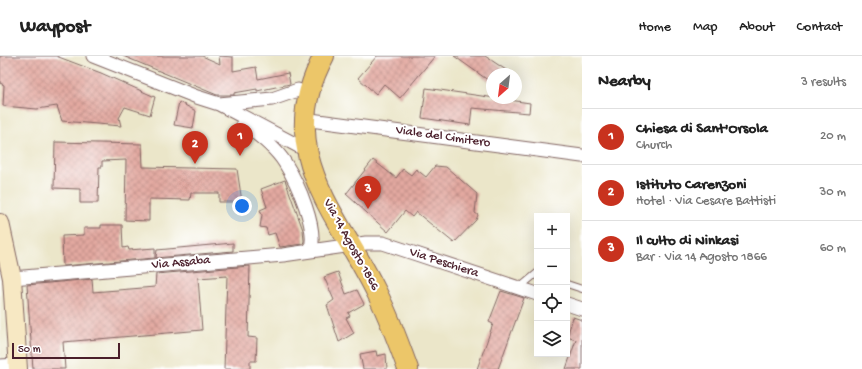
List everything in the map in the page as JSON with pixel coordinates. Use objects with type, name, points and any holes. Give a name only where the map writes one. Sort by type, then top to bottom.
[{"type":"main road","name":"Via 14 Agosto 1866","points":[[304,119],[298,105],[298,90],[302,74],[313,56]]},
{"type":"main road","name":"Via 14 Agosto 1866","points":[[324,56],[314,74],[308,93],[304,119],[306,150],[317,181],[335,219],[377,293],[408,369]]},
{"type":"street","points":[[94,56],[197,98],[219,104],[306,150]]},
{"type":"street","points":[[219,104],[272,99],[298,90]]},
{"type":"street","points":[[219,104],[262,138],[285,163],[296,184],[313,231],[310,251]]},
{"type":"street","name":"Viale del Cimitero","points":[[304,119],[582,156]]},
{"type":"street","points":[[0,223],[12,278],[18,367],[0,366]]},
{"type":"street","name":"Via Peschiera","points":[[350,245],[383,243],[534,293]]},
{"type":"street","name":"Via Assaba","points":[[12,278],[283,255],[350,245]]},
{"type":"street","points":[[570,305],[582,309]]},
{"type":"lane","points":[[519,288],[534,276]]},
{"type":"lane","points":[[570,285],[582,289]]},
{"type":"building","points":[[0,56],[56,56],[101,73],[155,97],[150,115],[125,107],[119,118],[121,126],[62,121],[57,106],[37,109],[3,106],[4,85],[0,83]]},
{"type":"building","points":[[123,56],[202,56],[220,64],[219,56],[233,57],[233,71],[256,67],[258,79],[288,73],[290,84],[257,91],[257,89],[234,93],[234,95],[217,95]]},
{"type":"building","points":[[377,56],[435,56],[400,98],[384,84],[376,94],[358,78]]},
{"type":"building","points":[[454,56],[485,56],[503,68],[486,68],[486,79]]},
{"type":"building","points":[[426,88],[486,97],[486,104],[522,104],[522,102],[530,103],[529,113],[472,108],[470,125],[422,118]]},
{"type":"building","points":[[179,102],[196,111],[193,128],[174,125]]},
{"type":"building","points":[[55,142],[142,144],[143,167],[237,169],[242,202],[219,202],[219,193],[191,193],[190,200],[149,199],[149,221],[125,220],[126,160],[102,161],[102,167],[99,167],[98,203],[80,203],[80,189],[54,188]]},
{"type":"building","points":[[373,160],[396,178],[403,169],[411,175],[416,169],[426,177],[435,166],[446,167],[477,194],[475,213],[478,215],[476,220],[454,243],[416,212],[412,217],[405,211],[388,232],[346,194]]},
{"type":"building","points":[[285,180],[303,230],[304,241],[303,244],[280,247],[275,233],[268,235],[266,228],[260,227],[262,215],[260,210],[267,207],[261,189]]},
{"type":"building","points":[[101,225],[122,225],[123,248],[128,247],[129,250],[155,248],[155,258],[63,266],[62,236],[84,235],[84,228],[101,228]]},
{"type":"building","points":[[233,243],[233,251],[156,258],[157,250]]},
{"type":"building","points":[[250,266],[248,337],[257,338],[256,361],[250,361],[250,369],[224,369],[227,276],[198,278],[202,330],[63,342],[65,369],[33,369],[27,285],[92,279],[93,292],[155,287],[156,274]]},
{"type":"building","points":[[338,272],[346,294],[357,290],[364,304],[348,313],[350,316],[346,318],[354,333],[339,342],[327,305],[334,300],[324,277]]},
{"type":"building","points":[[501,291],[524,298],[498,369],[477,369],[493,324],[489,322]]},
{"type":"building","points":[[573,317],[582,320],[582,369],[566,369],[576,340],[570,338],[570,327]]},
{"type":"building","points":[[376,351],[377,356],[386,354],[387,369],[363,369],[360,354]]},
{"type":"place","name":"Chiesa di Sant'Orsola","points":[[240,156]]},
{"type":"place","name":"Istituto Carenzoni","points":[[195,164]]},
{"type":"place","name":"Il culto di Ninkasi","points":[[368,209]]}]
